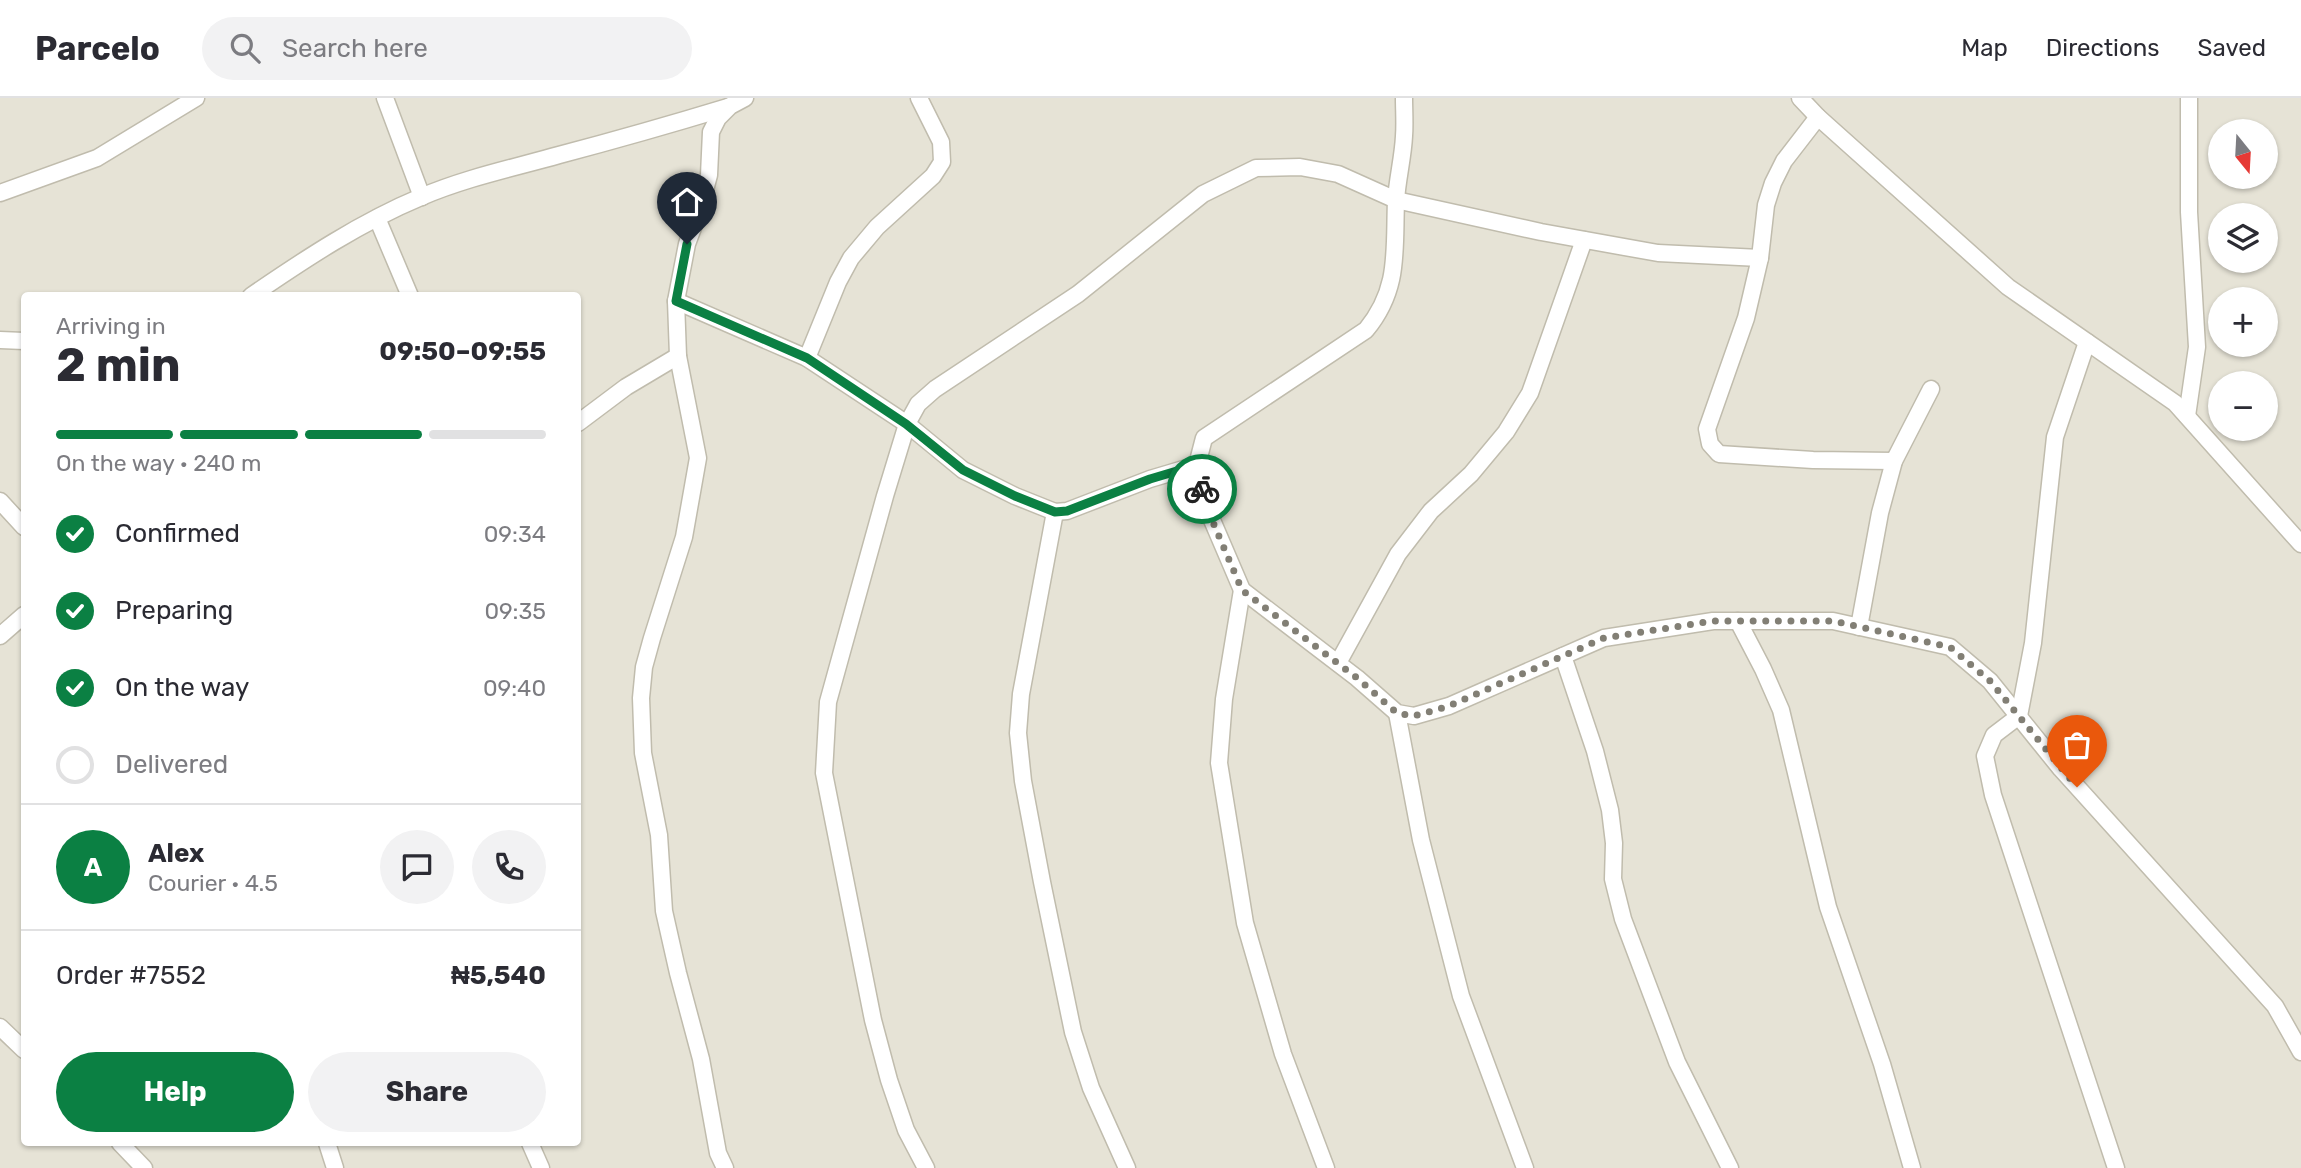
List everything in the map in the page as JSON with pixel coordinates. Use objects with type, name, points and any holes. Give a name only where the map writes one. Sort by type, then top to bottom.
[{"type":"street","points":[[0,193],[97,158],[196,98]]},
{"type":"street","points":[[385,98],[422,197]]},
{"type":"street","points":[[807,358],[838,282],[851,258],[877,228],[933,176],[942,162],[941,142],[919,98]]},
{"type":"street","points":[[1404,98],[1404,136],[1396,200],[1396,254],[1389,292],[1378,316],[1366,330],[1204,438],[1197,465],[1203,499],[1242,590],[1338,663],[1397,713],[1414,716],[1449,706],[1604,638],[1713,621],[1833,621],[1950,647],[1990,681],[2085,796],[2275,1006],[2301,1052]]},
{"type":"street","points":[[1800,98],[2008,287],[2175,402],[2301,544]]},
{"type":"street","points":[[2187,416],[2197,346],[2189,212],[2189,98]]},
{"type":"street","points":[[257,292],[303,260],[377,218],[422,197],[476,177],[636,135],[737,102]]},
{"type":"street","points":[[725,1168],[718,1153],[701,1059],[664,911],[659,835],[643,753],[640,698],[644,667],[684,537],[698,457],[678,356],[676,301],[687,244],[709,175],[712,132],[718,118],[737,102]]},
{"type":"street","points":[[1818,117],[1784,161],[1773,183],[1766,205],[1760,258],[1746,318],[1707,429],[1710,444],[1719,454],[1813,460],[1894,461]]},
{"type":"street","points":[[926,1168],[906,1130],[873,1020],[824,773],[828,702],[906,424],[918,404],[935,389],[1078,294],[1203,194],[1256,168],[1300,167],[1338,174],[1396,200],[1584,240],[1658,253],[1760,258]]},
{"type":"street","points":[[377,218],[408,292]]},
{"type":"street","points":[[1338,663],[1398,554],[1431,511],[1471,474],[1506,432],[1530,393],[1584,240]]},
{"type":"street","points":[[676,301],[807,358],[906,424],[963,470],[1055,512],[1067,511],[1150,479],[1197,465]]},
{"type":"street","points":[[0,340],[21,341]]},
{"type":"street","points":[[2087,342],[2055,437],[2033,643],[2020,716],[1994,735],[1985,756],[1993,795],[2116,1168]]},
{"type":"street","points":[[581,422],[626,387],[678,356]]},
{"type":"street","points":[[1859,626],[1880,513],[1894,461],[1931,389]]},
{"type":"street","points":[[0,501],[21,524]]},
{"type":"street","points":[[1055,512],[1021,694],[1018,733],[1023,781],[1073,1032],[1091,1088],[1127,1168]]},
{"type":"street","points":[[1242,590],[1224,699],[1219,763],[1245,923],[1283,1054],[1326,1168]]},
{"type":"street","points":[[0,636],[21,618]]},
{"type":"street","points":[[1738,621],[1781,710],[1828,908],[1881,1064],[1912,1168]]},
{"type":"street","points":[[1563,656],[1595,751],[1610,810],[1614,843],[1613,879],[1623,919],[1677,1062],[1730,1168]]},
{"type":"street","points":[[1397,713],[1421,840],[1461,996],[1525,1168]]},
{"type":"street","points":[[0,1027],[21,1047]]},
{"type":"street","points":[[123,1146],[143,1167]]},
{"type":"street","points":[[328,1146],[335,1168]]},
{"type":"street","points":[[531,1146],[541,1168]]},
{"type":"shaded area","points":[[0,98],[2301,98],[2301,1168],[0,1168]]},
{"type":"way so far","points":[[1202,489],[1203,499],[1242,590],[1357,678],[1397,713],[1414,716],[1449,706],[1604,638],[1713,621],[1833,621],[1950,647],[1990,681],[2077,787]]},
{"type":"route","points":[[687,244],[676,301],[807,358],[906,424],[963,470],[1015,496],[1055,512],[1067,511],[1150,479],[1197,465],[1202,489]]}]
